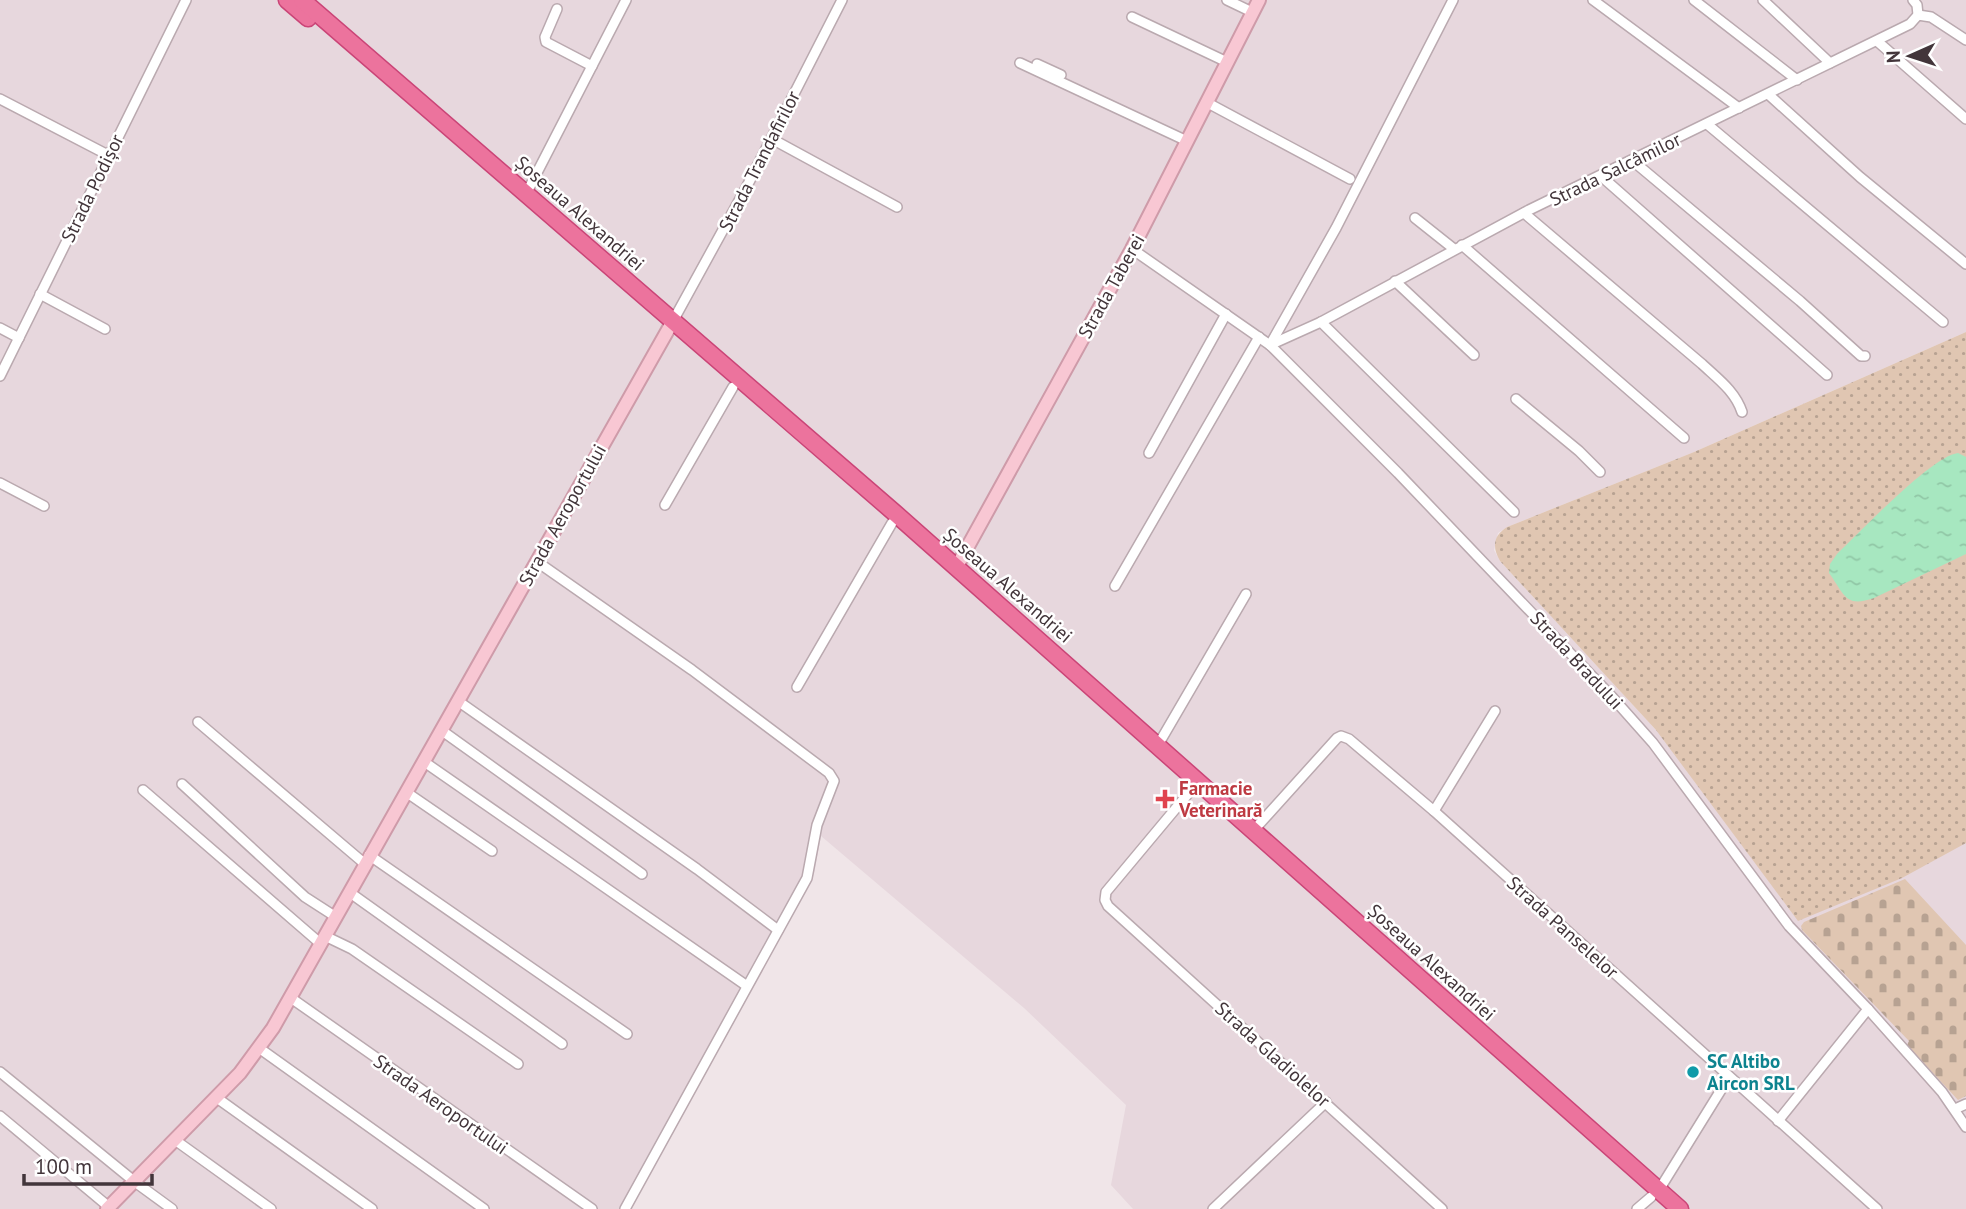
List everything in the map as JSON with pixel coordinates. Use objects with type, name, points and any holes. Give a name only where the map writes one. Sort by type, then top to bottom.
[{"type":"highway","name":"Șoseaua Alexandriei","points":[[287,0],[956,568],[1158,745],[1655,1194],[1664,1209]]},
{"type":"highway","name":"Șoseaua Alexandriei","points":[[302,0],[526,194],[670,325],[733,387],[1006,622],[1192,789],[1655,1194],[1680,1209]]},
{"type":"street","name":"Strada Podișor","points":[[0,376],[186,0]]},
{"type":"street","points":[[526,194],[626,0]]},
{"type":"street","name":"Strada Trandafirilor","points":[[670,325],[772,139],[842,0]]},
{"type":"street","points":[[1227,0],[1255,6]]},
{"type":"street","points":[[1270,345],[1336,228],[1453,0]]},
{"type":"street","points":[[1593,0],[1739,108]]},
{"type":"street","points":[[1694,0],[1797,80]]},
{"type":"street","points":[[1763,0],[1830,63]]},
{"type":"street","name":"Strada Taberei","points":[[956,568],[1132,248],[1255,6]]},
{"type":"street","points":[[1916,7],[1966,40]]},
{"type":"street","name":"Strada Salcâmilor","points":[[1270,345],[1321,322],[1524,213],[1910,24],[1916,7]]},
{"type":"street","points":[[557,9],[545,37],[546,42],[592,66]]},
{"type":"street","points":[[1132,16],[1227,62]]},
{"type":"street","points":[[1877,41],[1966,118]]},
{"type":"street","points":[[1020,63],[1189,139]]},
{"type":"street","points":[[1037,64],[1189,139]]},
{"type":"street","points":[[1768,94],[1860,177],[1966,264]]},
{"type":"street","points":[[0,99],[108,155]]},
{"type":"street","points":[[1206,102],[1350,179]]},
{"type":"street","points":[[1707,124],[1943,322]]},
{"type":"street","points":[[772,139],[897,207]]},
{"type":"street","points":[[1633,161],[1861,356],[1865,356]]},
{"type":"street","points":[[1601,176],[1827,375]]},
{"type":"street","points":[[1524,213],[1702,364],[1738,400],[1742,412]]},
{"type":"street","points":[[1415,218],[1458,247],[1684,438]]},
{"type":"street","name":"Strada Bradului","points":[[1132,248],[1270,345],[1437,513],[1630,716],[1789,926],[1868,1009],[1955,1109],[1966,1127]]},
{"type":"street","points":[[1395,281],[1474,355]]},
{"type":"street","points":[[40,294],[106,328]]},
{"type":"street","points":[[1149,453],[1226,314]]},
{"type":"street","points":[[1321,322],[1514,512]]},
{"type":"street","name":"Strada Aeroportului","points":[[108,1208],[217,1098],[259,1048],[291,998],[670,325]]},
{"type":"street","points":[[0,328],[19,338]]},
{"type":"street","points":[[1115,586],[1259,337]]},
{"type":"street","points":[[665,505],[733,387]]},
{"type":"street","points":[[1516,398],[1600,472]]},
{"type":"street","points":[[0,483],[44,506]]},
{"type":"street","points":[[797,687],[892,523]]},
{"type":"street","points":[[536,561],[692,670],[833,777],[833,786],[817,825],[807,878],[625,1209]]},
{"type":"street","points":[[1158,745],[1246,594]]},
{"type":"street","points":[[458,701],[697,869],[778,930]]},
{"type":"street","points":[[1434,811],[1495,711]]},
{"type":"street","points":[[198,722],[367,859],[627,1034]]},
{"type":"street","points":[[441,730],[642,874]]},
{"type":"street","name":"Strada Panselelor","points":[[1254,831],[1341,736],[1349,739],[1434,811],[1877,1209]]},
{"type":"street","points":[[423,761],[747,986]]},
{"type":"street","points":[[182,784],[305,897],[336,917]]},
{"type":"street","name":"Strada Gladiolelor","points":[[1192,789],[1107,892],[1105,900],[1108,906],[1442,1209]]},
{"type":"street","points":[[143,790],[323,940],[352,949],[518,1064]]},
{"type":"street","points":[[406,792],[492,851]]},
{"type":"street","points":[[349,892],[562,1044]]},
{"type":"street","name":"Strada Aeroportului","points":[[291,998],[592,1209]]},
{"type":"street","points":[[1778,1121],[1868,1009]]},
{"type":"street","points":[[259,1048],[484,1209]]},
{"type":"street","points":[[0,1072],[172,1209]]},
{"type":"street","points":[[1637,1209],[1655,1194],[1729,1077]]},
{"type":"street","points":[[217,1098],[372,1209]]},
{"type":"street","points":[[1213,1209],[1326,1102]]},
{"type":"street","points":[[1955,1109],[1966,1104]]},
{"type":"street","points":[[0,1116],[108,1208]]},
{"type":"street","points":[[176,1140],[271,1209]]},
{"type":"shaded area","points":[[0,0],[1966,0],[1966,332],[1694,452],[1507,527],[1498,533],[1494,550],[1500,561],[1656,730],[1966,843],[1966,1209],[1133,1209],[1111,1185],[1126,1105],[1024,1008],[821,836],[814,874],[629,1209],[0,1209]]},
{"type":"green space","points":[[1966,332],[1966,843],[1902,878],[1798,921],[1656,730],[1500,561],[1495,542],[1507,527],[1694,452]]},
{"type":"green space","points":[[1905,879],[1966,945],[1966,1096],[1958,1100],[1907,1045],[1909,1041],[1801,926],[1804,922]]},
{"type":"water","points":[[1958,453],[1966,457],[1966,554],[1874,598],[1857,601],[1847,598],[1829,573],[1830,564],[1837,554],[1914,481],[1946,457]]},
{"type":"place","name":"Farmacie Veterinară","points":[[1165,799]]},
{"type":"place","name":"SC Altibo Aircon SRL","points":[[1693,1072]]}]
